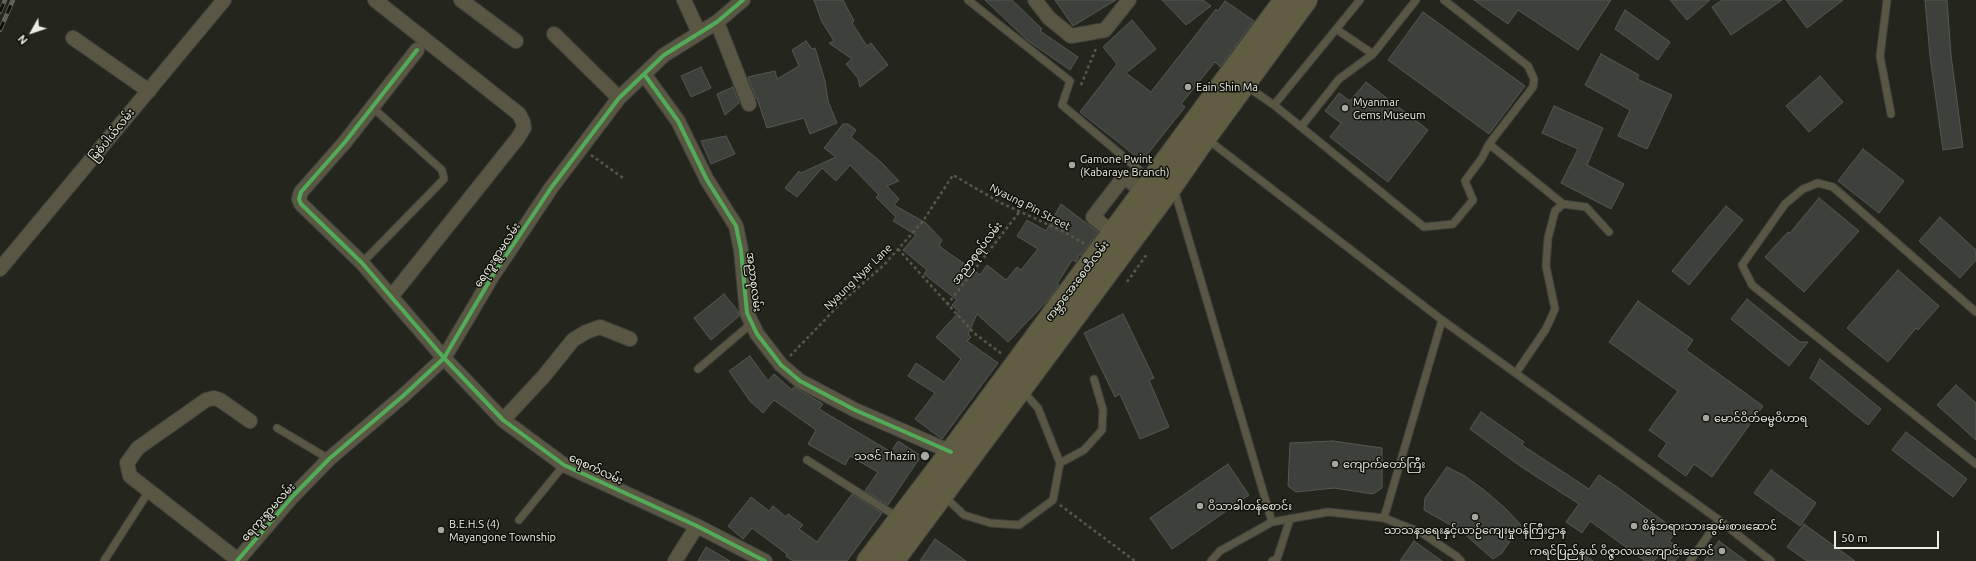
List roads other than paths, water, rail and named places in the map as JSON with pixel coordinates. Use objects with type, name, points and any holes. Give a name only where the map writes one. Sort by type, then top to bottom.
[{"type":"main road","name":"ကမ္ဘာအေးစေတီလမ်း","points":[[893,561],[1022,390],[1151,194],[1198,133],[1285,0]]},
{"type":"main road","name":"ကမ္ဘာအေးစေတီလမ်း","points":[[868,561],[952,452],[1114,233],[1151,194],[1173,184],[1198,133],[1244,85],[1306,0]]},
{"type":"street","name":"မြစံပါယ်လမ်း","points":[[0,270],[224,0]]},
{"type":"street","points":[[375,0],[519,114],[524,128],[517,139],[391,296]]},
{"type":"street","points":[[461,0],[516,41]]},
{"type":"street","points":[[684,0],[699,33]]},
{"type":"street","name":"ရေကူးရွာမလမ်း","points":[[237,560],[292,497],[329,459],[404,396],[444,358],[493,275],[552,188],[619,98],[664,55],[717,22],[743,0]]},
{"type":"street","points":[[1035,0],[1049,18],[1071,36],[1105,30],[1126,1]]},
{"type":"street","points":[[717,22],[749,104]]},
{"type":"street","points":[[554,34],[619,98]]},
{"type":"street","points":[[73,38],[149,91]]},
{"type":"street","points":[[372,107],[417,50]]},
{"type":"street","name":"အညာစုလမ်း","points":[[644,74],[678,121],[707,180],[736,226],[741,250],[747,312],[757,334],[781,365],[800,381],[855,410],[952,452]]},
{"type":"street","name":"ရေစက်လမ်း","points":[[372,107],[345,142],[301,192],[299,198],[301,204],[362,263],[444,358],[503,420],[564,465],[697,526],[765,561]]},
{"type":"street","points":[[503,420],[544,376],[573,340],[586,332],[600,327],[630,339]]},
{"type":"street","points":[[237,560],[130,476],[127,463],[138,448],[206,400],[214,398],[220,400],[250,420]]},
{"type":"street","points":[[675,561],[697,526]]},
{"type":"lane","points":[[968,0],[1070,82],[1062,105],[1071,112],[1151,194]]},
{"type":"lane","points":[[1274,105],[1360,0]]},
{"type":"lane","points":[[1301,127],[1339,79],[1373,54],[1416,0]]},
{"type":"lane","points":[[1244,85],[1274,105],[1424,227],[1453,224],[1473,200],[1465,181],[1482,158],[1489,144],[1533,87],[1534,79],[1528,66],[1444,0]]},
{"type":"lane","points":[[1887,0],[1880,56],[1891,114]]},
{"type":"lane","points":[[1336,29],[1373,54]]},
{"type":"lane","points":[[362,263],[444,179],[442,170],[372,107]]},
{"type":"lane","points":[[1198,133],[1442,320],[1719,520],[1771,561]]},
{"type":"lane","points":[[1489,144],[1563,204],[1586,207],[1609,232]]},
{"type":"lane","points":[[1976,312],[1833,187],[1818,183],[1803,189],[1785,204],[1742,265],[1752,285],[1976,464]]},
{"type":"lane","points":[[1173,184],[1272,522]]},
{"type":"lane","points":[[1516,373],[1546,329],[1555,309],[1546,266],[1548,238],[1555,211],[1563,204]]},
{"type":"lane","points":[[1384,518],[1442,320]]},
{"type":"lane","points":[[698,369],[752,323]]},
{"type":"lane","points":[[1060,463],[1084,450],[1102,430],[1103,410],[1094,379]]},
{"type":"lane","points":[[943,495],[964,515],[990,523],[1019,525],[1054,500],[1060,463],[1038,408],[1022,390]]},
{"type":"lane","points":[[277,428],[329,459]]},
{"type":"lane","points":[[807,460],[901,519]]},
{"type":"lane","points":[[519,520],[564,465]]},
{"type":"lane","points":[[104,561],[149,491]]},
{"type":"lane","points":[[1211,561],[1220,551],[1272,522],[1328,512],[1384,518],[1422,533],[1460,559]]},
{"type":"lane","points":[[1272,561],[1277,559],[1290,519]]},
{"type":"lane","points":[[1690,561],[1719,520]]},
{"type":"railway","points":[[0,12],[5,0]]},
{"type":"railway","points":[[0,30],[13,0]]},
{"type":"place","name":"Eain Shin Ma","points":[[1188,87]]},
{"type":"place","name":"Myanmar Gems Museum","points":[[1345,108]]},
{"type":"place","name":"Gamone Pwint (Kabaraye Branch)","points":[[1072,165]]},
{"type":"place","name":"မောင်ဝိတ်ဓမ္မဝိဟာရ","points":[[1706,418]]},
{"type":"place","name":"သဇင် Thazin","points":[[925,456]]},
{"type":"place","name":"ကျောက်တော်ကြီး","points":[[1335,464]]},
{"type":"place","name":"ဝိသာခါတန်စောင်း","points":[[1200,506]]},
{"type":"place","name":"သာသနာရေးနှင့်ယာဉ်ကျေးမှုဝန်ကြီးဌာန","points":[[1475,517]]},
{"type":"place","name":"စိန်ဘရားသားဆွမ်းစားဆောင်","points":[[1634,526]]},
{"type":"place","name":"B.E.H.S (4) Mayangone Township","points":[[441,530]]},
{"type":"place","name":"ကရင်ပြည်နယ် ဝိဇ္ဇာလယကျောင်းဆောင်","points":[[1722,551]]}]
